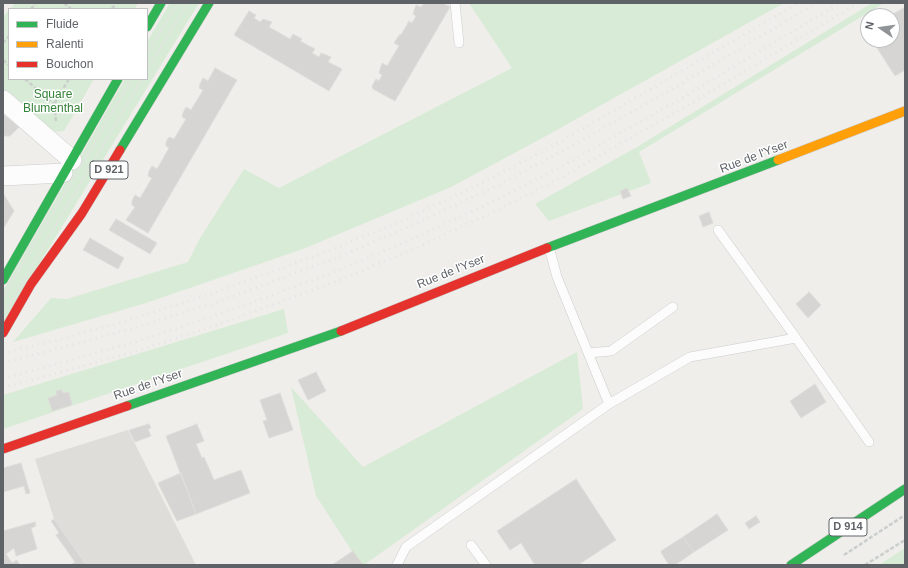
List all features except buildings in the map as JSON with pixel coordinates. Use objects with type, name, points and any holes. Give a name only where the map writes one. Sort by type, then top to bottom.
[{"type":"street","points":[[148,25],[161,3]]},
{"type":"street","name":"D 921","points":[[3,333],[31,284],[82,213],[209,3]]},
{"type":"street","name":"D 921","points":[[3,280],[117,80]]},
{"type":"street","points":[[3,100],[68,167]]},
{"type":"street","name":"Rue de l'Yser","points":[[3,449],[325,337],[549,247],[658,207],[905,111]]},
{"type":"street","points":[[3,176],[68,167]]},
{"type":"street","name":"D 914","points":[[792,565],[905,490]]},
{"type":"lane","points":[[454,3],[459,43]]},
{"type":"lane","points":[[718,230],[869,442]]},
{"type":"lane","points":[[549,247],[557,277],[609,404]]},
{"type":"lane","points":[[588,353],[611,351],[673,307]]},
{"type":"lane","points":[[397,565],[406,547],[609,404],[690,357],[796,338]]},
{"type":"lane","points":[[470,545],[486,565]]},
{"type":"path","points":[[26,80],[54,104],[68,80]]},
{"type":"path","points":[[842,556],[905,515]]},
{"type":"path","points":[[865,565],[905,540]]},
{"type":"shaded area","points":[[128,430],[196,565],[86,565],[54,519],[35,459]]},
{"type":"green space","points":[[15,3],[138,3],[136,8],[11,8]]},
{"type":"green space","points":[[170,3],[199,3],[3,323],[3,291],[124,80],[148,80],[148,40]]},
{"type":"green space","points":[[469,3],[784,3],[546,136],[451,187],[303,249],[146,303],[13,342],[51,298],[67,299],[188,262],[200,238],[244,169],[279,188],[512,68]]},
{"type":"green space","points":[[872,3],[884,3],[876,8],[864,8]]},
{"type":"green space","points":[[860,10],[860,18],[639,152],[651,183],[549,221],[535,204],[637,147]]},
{"type":"green space","name":"Square Blumenthal","points":[[8,11],[8,80],[93,80],[64,131],[51,132],[3,89],[3,17]]},
{"type":"green space","points":[[284,309],[288,333],[3,429],[3,395]]},
{"type":"green space","points":[[577,352],[583,409],[364,565],[361,565],[316,496],[291,387],[363,467]]},
{"type":"green space","points":[[905,548],[905,565],[879,565]]},
{"type":"tram line","points":[[148,52],[178,3]]},
{"type":"tram line","points":[[148,68],[188,3]]},
{"type":"tram line","points":[[3,297],[131,80]]},
{"type":"tram line","points":[[3,315],[141,80]]},
{"type":"railway","points":[[3,353],[129,320],[208,295],[331,250],[404,220],[488,180],[558,143],[798,3]]},
{"type":"railway","points":[[3,363],[131,329],[209,305],[334,259],[406,228],[490,189],[563,151],[681,84],[816,3]]},
{"type":"railway","points":[[3,379],[135,342],[212,317],[337,271],[410,240],[496,200],[568,163],[687,95],[840,3]]},
{"type":"railway","points":[[3,388],[137,351],[214,326],[340,280],[414,249],[499,209],[571,172],[692,103],[858,3]]},
{"type":"traffic: fast","points":[[148,25],[161,3]]},
{"type":"traffic: fast","points":[[120,150],[209,3]]},
{"type":"traffic: fast","points":[[3,280],[117,80]]},
{"type":"traffic: fast","points":[[547,248],[778,160]]},
{"type":"traffic: fast","points":[[127,406],[341,331]]},
{"type":"traffic: fast","points":[[791,565],[905,489]]},
{"type":"traffic: slow","points":[[778,160],[905,111]]},
{"type":"traffic: jam","points":[[3,333],[31,284],[82,213],[120,150]]},
{"type":"traffic: jam","points":[[341,331],[547,248]]},
{"type":"traffic: jam","points":[[3,449],[127,406]]}]
